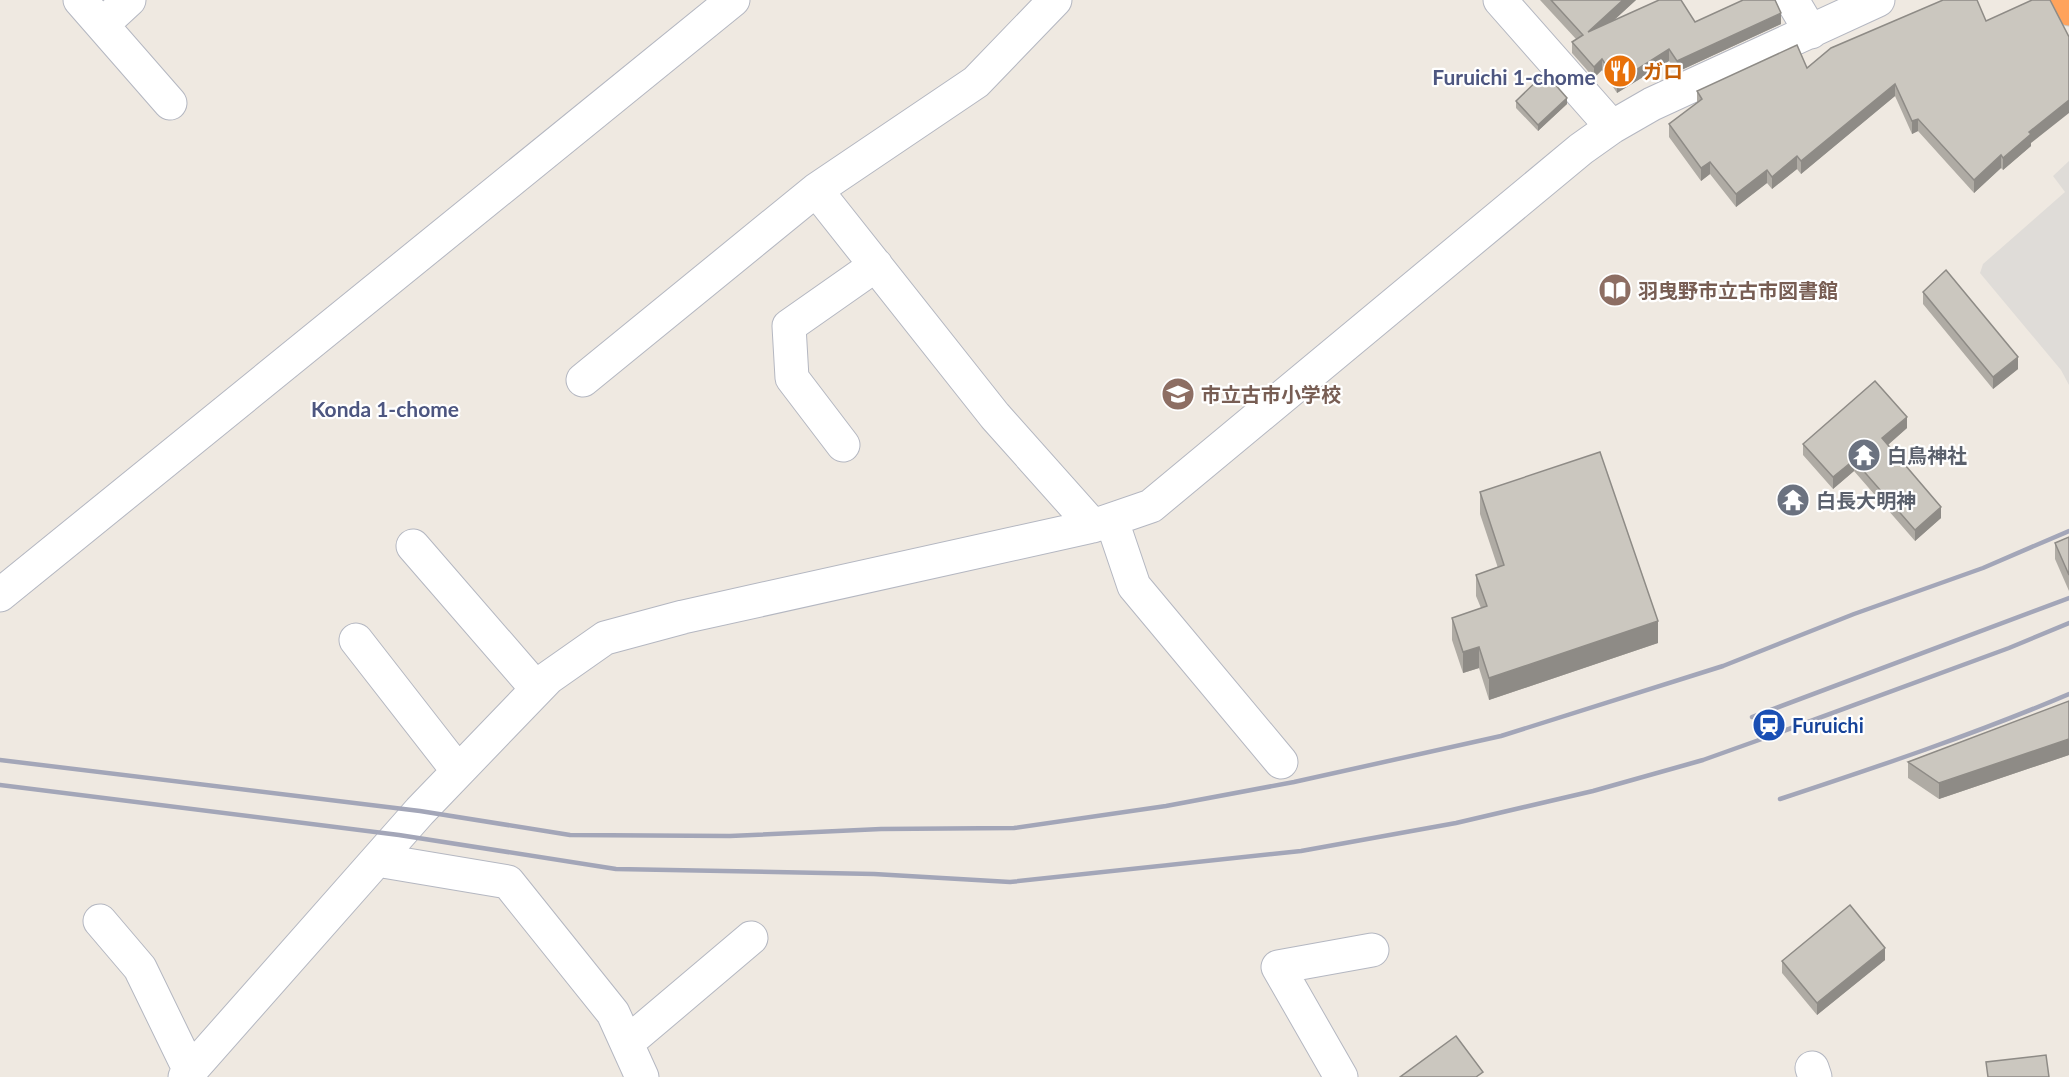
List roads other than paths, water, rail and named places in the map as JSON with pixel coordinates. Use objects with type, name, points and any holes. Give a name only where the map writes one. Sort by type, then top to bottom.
[{"type":"highway","points":[[2064,0],[2069,9]]},
{"type":"street","points":[[80,0],[170,103]]},
{"type":"street","points":[[102,25],[129,0]]},
{"type":"street","points":[[0,595],[733,0]]},
{"type":"street","points":[[583,380],[816,190],[976,82],[1055,0]]},
{"type":"street","points":[[1500,0],[1612,127]]},
{"type":"street","points":[[1792,0],[1811,32]]},
{"type":"street","points":[[100,921],[140,968],[188,1074],[458,771],[548,678],[605,638],[683,617],[1102,523],[1151,506],[1581,149],[1612,127],[1652,104],[1878,0]]},
{"type":"street","points":[[816,190],[995,416],[1102,523],[1134,586],[1281,762]]},
{"type":"street","points":[[843,445],[792,378],[789,326],[876,265]]},
{"type":"street","points":[[413,546],[537,689]]},
{"type":"street","points":[[356,640],[458,771]]},
{"type":"street","points":[[377,860],[508,882],[613,1013],[642,1077]]},
{"type":"street","points":[[627,1042],[751,938]]},
{"type":"street","points":[[1341,1077],[1278,967],[1372,950]]},
{"type":"railway","points":[[0,760],[420,811],[570,835],[730,836],[881,829],[1014,828],[1166,806],[1294,782],[1501,736],[1723,666],[1854,614],[1983,568],[2069,531]]},
{"type":"railway","points":[[1752,717],[2069,598]]},
{"type":"railway","points":[[0,785],[399,835],[616,869],[874,874],[1010,882],[1301,851],[1456,823],[1593,791],[1703,760],[2009,648],[2069,623]]},
{"type":"railway","points":[[1780,799],[1962,736],[2069,694]]},
{"type":"place","name":"ガロ","points":[[1620,71]]},
{"type":"place","name":"羽曳野市立古市図書館","points":[[1615,290]]},
{"type":"place","name":"市立古市小学校","points":[[1178,394]]},
{"type":"place","name":"白鳥神社","points":[[1864,455]]},
{"type":"place","name":"白長大明神","points":[[1793,500]]},
{"type":"place","name":"Furuichi","points":[[1769,725]]},
{"type":"district","name":"Furuichi 1-chome","points":[[1514,76]]},
{"type":"district","name":"Konda 1-chome","points":[[385,408]]}]
